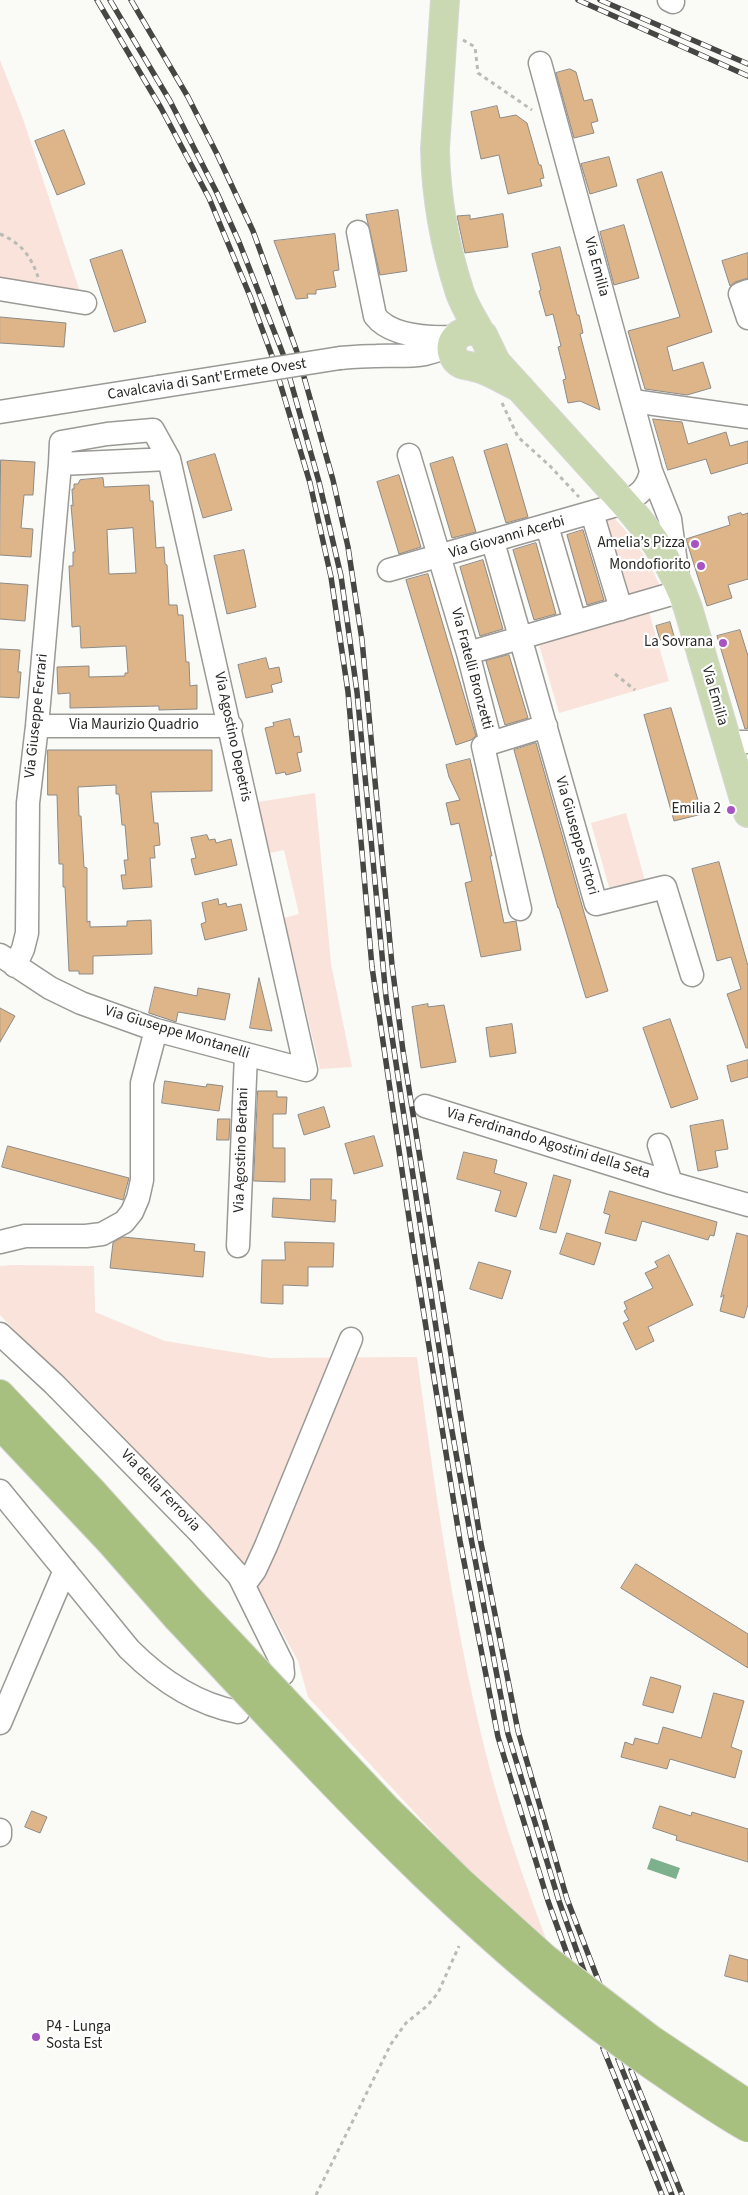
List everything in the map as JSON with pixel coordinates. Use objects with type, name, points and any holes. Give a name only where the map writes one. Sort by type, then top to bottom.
[{"type":"highway","points":[[0,1394],[94,1493],[185,1610],[405,1857],[506,1952],[602,2030],[748,2128]]},
{"type":"highway","points":[[0,1425],[112,1544],[185,1610],[461,1882],[545,1958],[652,2040],[748,2104]]},
{"type":"main road","points":[[445,7],[436,171],[442,218],[460,294],[470,349]]},
{"type":"main road","name":"Via Emilia","points":[[470,349],[520,388],[624,503],[657,520],[666,558],[680,586],[738,742],[748,813]]},
{"type":"street","name":"Via Emilia","points":[[540,63],[651,471],[657,520]]},
{"type":"street","points":[[358,232],[375,316],[380,322],[388,327],[470,349]]},
{"type":"street","points":[[0,289],[85,303]]},
{"type":"street","points":[[744,292],[748,318]]},
{"type":"street","name":"Cavalcavia di Sant'Ermete Ovest","points":[[0,412],[340,358],[414,356],[440,350],[470,349]]},
{"type":"street","points":[[633,401],[748,417]]},
{"type":"street","name":"Via Agostino Depetris","points":[[107,434],[153,430],[169,459],[231,726],[246,802],[306,1070]]},
{"type":"street","name":"Via Giuseppe Ferrari","points":[[7,960],[23,949],[27,933],[27,824],[61,442],[107,434]]},
{"type":"street","name":"Via Fratelli Bronzetti","points":[[409,455],[468,653],[491,743],[483,746],[520,909]]},
{"type":"street","points":[[60,464],[169,459]]},
{"type":"street","points":[[624,503],[643,491],[649,482],[651,471]]},
{"type":"street","name":"Via Giovanni Acerbi","points":[[389,570],[493,542],[624,503]]},
{"type":"street","points":[[594,513],[621,608]]},
{"type":"street","points":[[547,526],[574,622]]},
{"type":"street","name":"Via Giuseppe Sirtori","points":[[493,542],[596,904],[665,887],[692,975]]},
{"type":"street","points":[[468,653],[621,608],[680,586]]},
{"type":"street","name":"Via Maurizio Quadrio","points":[[37,726],[231,726]]},
{"type":"street","points":[[491,743],[546,726]]},
{"type":"street","name":"Via Giuseppe Montanelli","points":[[7,960],[62,995],[156,1030],[306,1070]]},
{"type":"street","points":[[0,1242],[25,1236],[86,1236],[102,1234],[124,1222],[132,1212],[138,1198],[142,1180],[142,1083],[156,1030]]},
{"type":"street","name":"Via Agostino Bertani","points":[[238,1246],[246,1054]]},
{"type":"street","name":"Via Ferdinando Agostini della Seta","points":[[425,1106],[671,1183],[748,1205]]},
{"type":"street","name":"Via Ferdinando Agostini della Seta","points":[[659,1145],[671,1183]]},
{"type":"street","name":"Via della Ferrovia","points":[[0,1334],[54,1384],[200,1533],[239,1576],[282,1663],[283,1674]]},
{"type":"street","points":[[244,1585],[256,1570],[351,1339]]},
{"type":"street","points":[[0,1491],[129,1649],[159,1676],[192,1696],[224,1709],[238,1712]]},
{"type":"street","points":[[0,1723],[65,1570]]},
{"type":"path","points":[[478,73],[558,128]]},
{"type":"path","points":[[0,234],[18,242],[29,257],[44,297]]},
{"type":"path","points":[[470,349],[518,437],[550,466],[594,513]]},
{"type":"path","points":[[615,674],[635,690]]},
{"type":"path","points":[[316,2195],[391,2044],[406,2023],[427,2006],[438,1994],[459,1946]]},
{"type":"shaded area","points":[[0,60],[23,119],[82,298],[0,285]]},
{"type":"shaded area","points":[[610,518],[615,519],[636,544],[662,590],[627,601],[601,523]]},
{"type":"shaded area","points":[[648,609],[669,681],[559,713],[538,641]]},
{"type":"shaded area","points":[[315,793],[331,964],[352,1067],[320,1069],[284,918],[299,914],[284,850],[270,853],[258,802]]},
{"type":"shaded area","points":[[626,813],[646,884],[611,894],[591,823]]},
{"type":"shaded area","points":[[0,1266],[94,1266],[95,1312],[165,1341],[270,1358],[417,1357],[448,1568],[479,1726],[505,1821],[550,1950],[454,1855],[308,1697],[298,1661],[246,1566],[0,1315]]},
{"type":"shaded area","points":[[651,1858],[680,1868],[676,1879],[647,1869]]},
{"type":"building","points":[[570,69],[576,72],[584,101],[592,99],[598,121],[591,123],[594,133],[574,138],[556,73]]},
{"type":"building","points":[[497,106],[500,118],[516,115],[527,123],[539,165],[541,165],[544,178],[540,179],[542,186],[508,194],[499,155],[481,159],[471,112]]},
{"type":"building","points":[[64,130],[85,184],[57,195],[35,141]]},
{"type":"building","points":[[609,157],[617,186],[590,194],[581,164]]},
{"type":"building","points":[[662,172],[712,332],[667,347],[673,371],[703,362],[711,388],[687,395],[645,389],[628,331],[680,317],[637,180]]},
{"type":"building","points":[[398,210],[407,271],[380,275],[366,215]]},
{"type":"building","points":[[503,214],[508,247],[465,253],[457,216],[470,215],[470,219]]},
{"type":"building","points":[[624,225],[639,278],[614,285],[600,232]]},
{"type":"building","points":[[335,234],[339,270],[333,271],[336,287],[316,290],[316,294],[307,294],[308,298],[296,299],[274,241]]},
{"type":"building","points":[[560,247],[577,315],[579,315],[583,333],[580,334],[600,410],[580,401],[568,403],[563,380],[566,379],[558,347],[561,346],[553,314],[546,316],[539,291],[541,290],[532,254]]},
{"type":"building","points":[[122,250],[146,322],[114,332],[90,260]]},
{"type":"building","points":[[748,253],[748,278],[735,282],[730,286],[722,261]]},
{"type":"building","points":[[0,317],[66,323],[64,347],[0,343]]},
{"type":"building","points":[[653,419],[682,422],[688,444],[726,432],[730,446],[748,441],[748,463],[711,474],[706,459],[668,470]]},
{"type":"building","points":[[507,444],[528,517],[506,523],[484,451]]},
{"type":"building","points":[[215,454],[232,510],[203,518],[187,462]]},
{"type":"building","points":[[453,457],[476,532],[452,538],[430,464]]},
{"type":"building","points":[[1,460],[35,462],[33,495],[24,495],[21,528],[33,529],[31,557],[0,555]]},
{"type":"building","points":[[399,475],[421,547],[399,554],[377,482]]},
{"type":"building","points":[[103,478],[104,487],[149,485],[150,501],[153,501],[156,548],[164,547],[169,605],[177,605],[178,615],[183,615],[186,662],[189,662],[190,686],[197,685],[197,709],[159,710],[159,706],[70,708],[70,693],[58,694],[57,667],[89,666],[89,677],[125,676],[125,673],[128,673],[126,646],[81,648],[80,626],[72,627],[69,566],[73,566],[73,552],[75,552],[71,505],[73,506],[72,489],[74,489],[74,484],[78,484],[80,480]],"holes":[[[133,528],[136,573],[109,574],[107,530]]]},
{"type":"building","points":[[741,513],[742,515],[748,513],[748,579],[728,585],[732,598],[707,606],[686,539],[730,525],[728,517]]},
{"type":"building","points":[[583,530],[604,600],[587,605],[567,535]]},
{"type":"building","points":[[536,543],[556,614],[534,620],[513,550]]},
{"type":"building","points":[[244,550],[256,607],[227,614],[214,556]]},
{"type":"building","points":[[483,560],[503,629],[480,636],[460,567]]},
{"type":"building","points":[[428,574],[476,736],[471,740],[456,745],[406,580]]},
{"type":"building","points":[[0,583],[28,585],[25,621],[0,619]]},
{"type":"building","points":[[670,622],[674,636],[660,640],[656,626]]},
{"type":"building","points":[[740,630],[748,656],[748,728],[745,729],[717,636]]},
{"type":"building","points":[[0,649],[20,650],[18,672],[21,672],[19,698],[0,697]]},
{"type":"building","points":[[509,655],[528,718],[505,725],[486,661]]},
{"type":"building","points":[[266,658],[269,669],[279,667],[282,682],[271,685],[273,692],[246,698],[238,665]]},
{"type":"building","points":[[671,708],[702,814],[674,821],[644,715]]},
{"type":"building","points":[[290,719],[294,737],[299,736],[302,752],[297,753],[301,771],[286,775],[285,772],[276,774],[265,728],[274,726],[273,723]]},
{"type":"building","points":[[536,743],[608,991],[586,998],[558,908],[514,750]]},
{"type":"building","points":[[48,750],[212,750],[212,791],[151,792],[154,823],[158,823],[160,845],[154,846],[155,858],[150,858],[152,887],[123,889],[121,875],[126,875],[124,860],[128,860],[125,825],[122,825],[119,794],[116,794],[116,785],[78,787],[84,867],[87,868],[87,922],[90,921],[90,927],[127,926],[127,921],[151,920],[152,954],[93,956],[93,974],[79,974],[79,971],[69,971],[63,864],[59,864],[57,795],[48,795]]},
{"type":"building","points":[[470,759],[492,856],[490,856],[504,923],[516,921],[521,950],[481,957],[465,883],[472,881],[459,823],[451,825],[446,803],[460,800],[449,777],[446,765]]},
{"type":"building","points":[[207,835],[209,840],[215,839],[216,843],[231,839],[237,865],[195,875],[191,859],[196,858],[191,838]]},
{"type":"building","points":[[719,862],[748,966],[748,1048],[746,1048],[727,994],[741,989],[731,957],[717,961],[692,869]]},
{"type":"building","points":[[218,899],[219,905],[226,903],[227,907],[241,904],[247,930],[205,940],[201,924],[206,922],[202,903]]},
{"type":"building","points":[[259,978],[272,1031],[250,1028]]},
{"type":"building","points":[[155,987],[197,996],[198,988],[230,994],[225,1020],[178,1012],[176,1022],[149,1013]]},
{"type":"building","points":[[428,1004],[428,1007],[444,1005],[456,1062],[421,1068],[412,1007]]},
{"type":"building","points":[[0,1008],[15,1016],[0,1042]]},
{"type":"building","points":[[670,1019],[698,1099],[671,1108],[643,1028]]},
{"type":"building","points":[[512,1024],[516,1053],[490,1057],[486,1028]]},
{"type":"building","points":[[748,1060],[748,1077],[731,1082],[727,1066]]},
{"type":"building","points":[[165,1081],[206,1087],[207,1084],[223,1086],[219,1111],[162,1103]]},
{"type":"building","points":[[258,1091],[277,1091],[277,1097],[287,1097],[286,1114],[273,1114],[273,1148],[285,1148],[285,1182],[254,1181]]},
{"type":"building","points":[[324,1107],[330,1127],[304,1135],[298,1115]]},
{"type":"building","points":[[218,1119],[230,1119],[229,1140],[217,1140]]},
{"type":"building","points":[[723,1120],[728,1149],[715,1151],[718,1167],[698,1171],[690,1126]]},
{"type":"building","points":[[374,1136],[383,1166],[354,1174],[345,1144]]},
{"type":"building","points":[[8,1146],[129,1178],[123,1200],[2,1167]]},
{"type":"building","points":[[464,1152],[497,1160],[494,1173],[527,1183],[516,1217],[495,1211],[501,1191],[457,1179]]},
{"type":"building","points":[[554,1175],[571,1180],[556,1233],[540,1229]]},
{"type":"building","points":[[311,1179],[332,1179],[331,1200],[336,1200],[335,1222],[272,1217],[273,1198],[310,1200]]},
{"type":"building","points":[[610,1191],[717,1222],[714,1236],[710,1235],[708,1240],[642,1221],[636,1241],[605,1233],[610,1215],[604,1213]]},
{"type":"building","points":[[567,1233],[601,1243],[594,1265],[560,1254]]},
{"type":"building","points":[[737,1233],[748,1236],[748,1304],[744,1318],[720,1311],[724,1295],[721,1297]]},
{"type":"building","points":[[123,1237],[195,1244],[194,1251],[205,1252],[203,1277],[110,1268],[113,1243]]},
{"type":"building","points":[[285,1242],[334,1243],[333,1267],[308,1267],[308,1286],[283,1285],[283,1304],[261,1303],[262,1260],[285,1260]]},
{"type":"building","points":[[669,1255],[693,1305],[648,1327],[654,1341],[636,1350],[623,1323],[629,1320],[624,1311],[627,1309],[624,1302],[653,1288],[645,1273],[658,1267],[655,1262]]},
{"type":"building","points":[[479,1262],[511,1271],[502,1299],[470,1289]]},
{"type":"building","points":[[636,1564],[748,1634],[748,1668],[621,1588]]},
{"type":"building","points":[[651,1677],[681,1686],[673,1713],[643,1705]]},
{"type":"building","points":[[714,1693],[744,1701],[731,1747],[742,1751],[735,1778],[670,1759],[667,1769],[621,1757],[625,1742],[633,1745],[635,1738],[658,1744],[663,1727],[701,1738]]},
{"type":"building","points":[[660,1806],[691,1816],[692,1812],[748,1829],[748,1862],[676,1840],[677,1836],[653,1828]]},
{"type":"building","points":[[32,1811],[47,1817],[40,1833],[25,1827]]},
{"type":"building","points":[[730,1955],[748,1960],[748,1982],[725,1976]]},
{"type":"railway","points":[[97,0],[161,108],[209,198],[250,296],[272,356],[310,483],[331,577],[348,692],[372,967],[414,1252],[460,1541],[498,1737],[548,1901],[575,1976]]},
{"type":"railway","points":[[110,0],[170,101],[217,193],[239,242],[283,354],[319,482],[341,576],[357,692],[386,997],[449,1414],[471,1538],[508,1734],[559,1901],[590,1988]]},
{"type":"railway","points":[[131,0],[188,97],[253,231],[297,352],[333,480],[348,547],[362,640],[392,965],[403,1051],[480,1538],[518,1731],[567,1899],[605,1998]]},
{"type":"railway","points":[[578,0],[748,76]]},
{"type":"railway","points":[[600,0],[748,64]]},
{"type":"railway","points":[[603,2048],[662,2195]]},
{"type":"railway","points":[[618,2059],[672,2195]]},
{"type":"railway","points":[[631,2070],[682,2195]]},
{"type":"place","name":"Amelia’s Pizza","points":[[695,544]]},
{"type":"place","name":"Mondofiorito","points":[[701,566]]},
{"type":"place","name":"La Sovrana","points":[[723,643]]},
{"type":"place","name":"Emilia 2","points":[[731,810]]},
{"type":"place","name":"P4 - Lunga Sosta Est","points":[[36,2037]]}]
